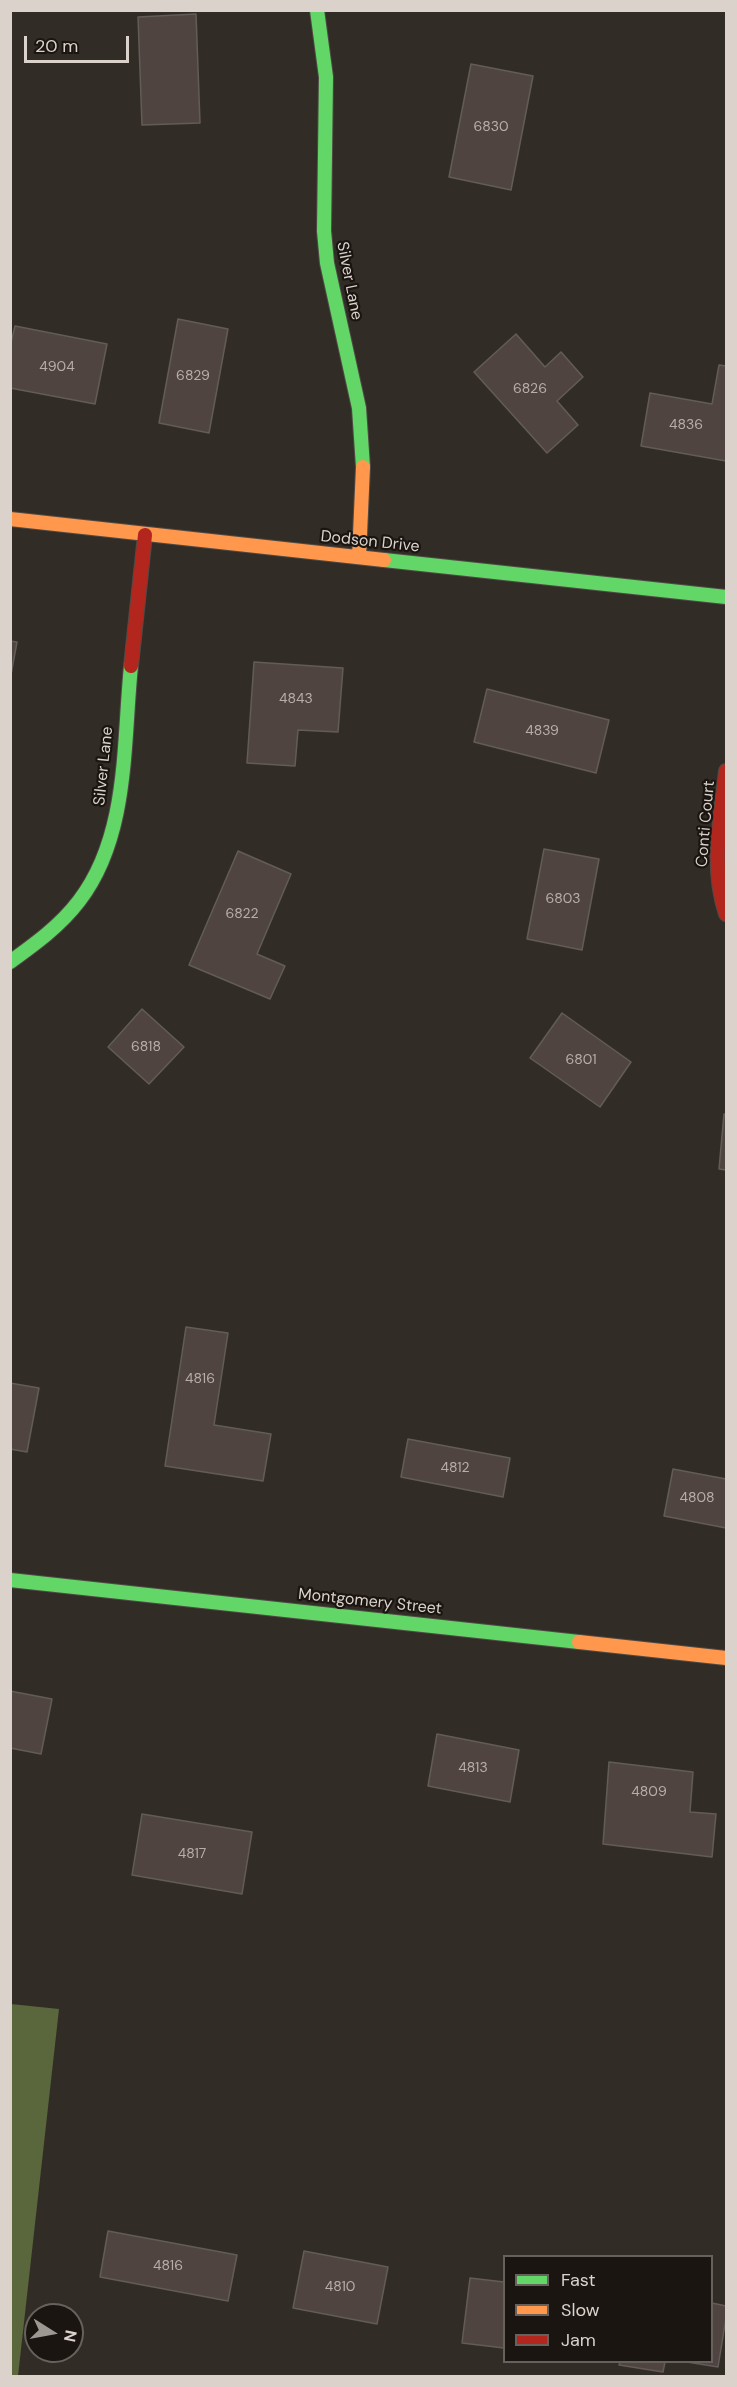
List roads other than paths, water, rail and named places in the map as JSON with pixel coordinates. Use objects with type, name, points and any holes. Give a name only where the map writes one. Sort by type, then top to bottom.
[{"type":"street","name":"Silver Lane","points":[[317,10],[326,76],[324,231],[326,252],[359,408],[364,456],[359,557]]},
{"type":"street","name":"Dodson Drive","points":[[10,519],[726,597]]},
{"type":"street","name":"Silver Lane","points":[[10,962],[35,945],[61,921],[87,891],[103,859],[117,812],[145,535]]},
{"type":"street","name":"Conti Court","points":[[726,771],[717,870],[721,901],[726,914]]},
{"type":"street","name":"Montgomery Street","points":[[10,1580],[726,1658]]}]
